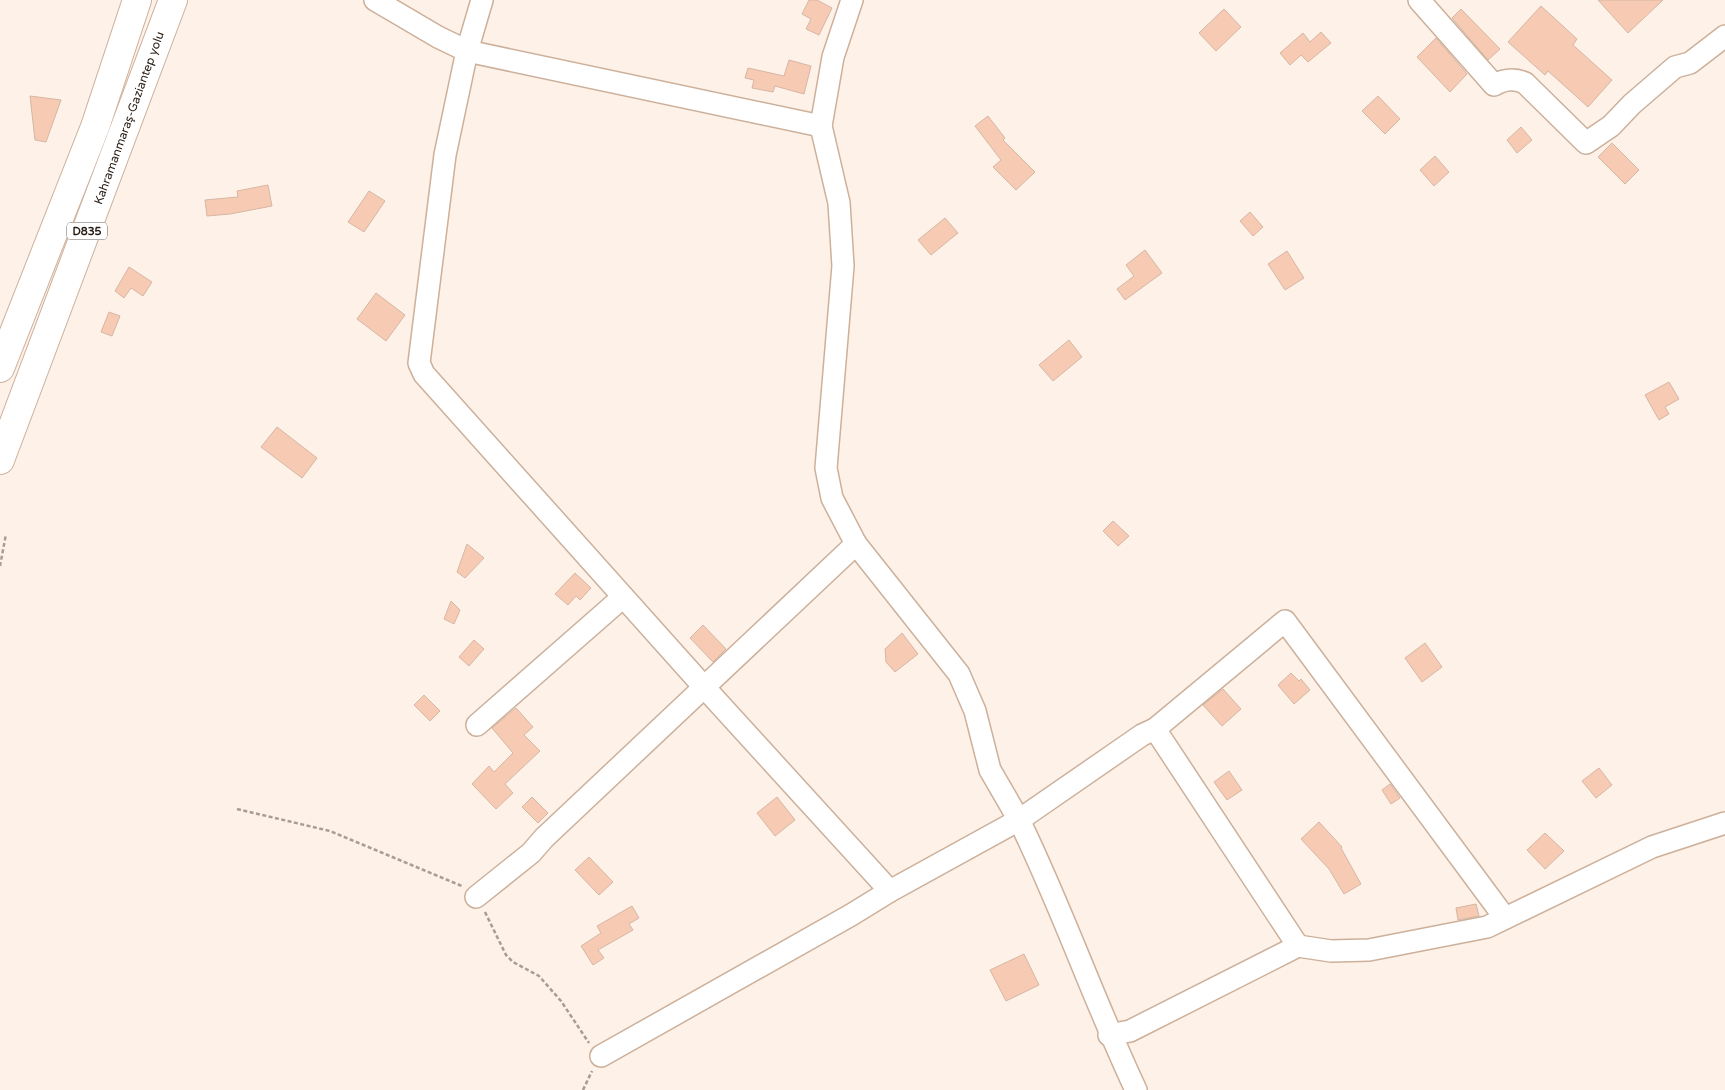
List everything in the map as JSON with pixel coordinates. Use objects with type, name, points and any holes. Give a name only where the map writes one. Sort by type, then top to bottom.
[{"type":"highway","name":"D835","points":[[0,368],[95,127],[137,0]]},
{"type":"highway","name":"Kahramanmaraş-Gaziantep yolu","points":[[0,460],[60,305],[173,0]]},
{"type":"street","points":[[375,0],[438,37],[467,51],[821,126]]},
{"type":"street","points":[[482,0],[467,51],[445,155],[419,363],[424,374],[704,687],[890,890]]},
{"type":"street","points":[[852,0],[834,57],[821,126],[839,203],[843,266],[826,468],[832,498],[856,544],[959,674],[975,711],[990,770],[1019,820],[1041,866],[1109,1035],[1136,1090]]},
{"type":"street","points":[[1420,0],[1494,85],[1506,79],[1514,79],[1525,83],[1586,144],[1612,126],[1632,104],[1675,66],[1690,63],[1725,36]]},
{"type":"street","points":[[476,897],[531,853],[544,838],[856,544]]},
{"type":"street","points":[[477,725],[623,597]]},
{"type":"street","points":[[602,1056],[851,915],[890,890],[1019,820],[1142,735],[1155,729],[1285,621],[1504,918]]},
{"type":"street","points":[[1155,729],[1298,946]]},
{"type":"street","points":[[1109,1035],[1130,1031],[1298,946],[1331,951],[1368,950],[1487,927],[1652,847],[1725,823]]},
{"type":"path","points":[[0,566],[6,534]]},
{"type":"path","points":[[237,810],[330,832],[466,888],[476,897],[491,922],[506,955],[513,962],[539,976],[561,1002],[585,1039],[602,1056]]},
{"type":"building","points":[[809,0],[817,0],[832,8],[819,35],[806,29],[811,19],[802,14]]},
{"type":"building","points":[[1598,0],[1663,0],[1628,33]]},
{"type":"building","points":[[1541,6],[1577,39],[1573,45],[1612,80],[1588,107],[1548,71],[1545,75],[1508,42]]},
{"type":"building","points":[[1224,9],[1241,27],[1216,51],[1199,33]]},
{"type":"building","points":[[1461,9],[1500,49],[1488,60],[1452,18]]},
{"type":"building","points":[[1321,32],[1331,43],[1308,62],[1301,55],[1290,65],[1280,53],[1303,33],[1310,42]]},
{"type":"building","points":[[1436,38],[1467,74],[1450,92],[1417,57]]},
{"type":"building","points":[[789,60],[811,66],[804,94],[775,86],[773,92],[752,88],[754,80],[745,78],[748,68],[784,76]]},
{"type":"building","points":[[30,96],[61,100],[46,142],[35,140]]},
{"type":"building","points":[[1378,96],[1400,119],[1385,134],[1362,111]]},
{"type":"building","points":[[988,116],[1005,138],[1003,140],[1035,172],[1016,190],[993,167],[1001,160],[975,126]]},
{"type":"building","points":[[1521,127],[1532,140],[1517,153],[1507,140]]},
{"type":"building","points":[[1612,143],[1639,170],[1625,184],[1598,157]]},
{"type":"building","points":[[1435,156],[1449,172],[1434,186],[1420,170]]},
{"type":"building","points":[[268,185],[272,206],[230,214],[207,216],[205,200],[238,197],[237,191]]},
{"type":"building","points":[[369,191],[385,201],[364,232],[348,222]]},
{"type":"building","points":[[1250,212],[1263,227],[1253,236],[1240,221]]},
{"type":"building","points":[[945,218],[958,233],[931,255],[918,240]]},
{"type":"building","points":[[1145,250],[1162,273],[1125,300],[1117,289],[1134,276],[1126,265]]},
{"type":"building","points":[[1287,251],[1304,278],[1285,290],[1268,264]]},
{"type":"building","points":[[129,267],[152,282],[143,296],[131,288],[124,298],[115,291]]},
{"type":"building","points":[[376,293],[405,315],[386,341],[357,319]]},
{"type":"building","points":[[109,312],[120,316],[112,336],[101,332]]},
{"type":"building","points":[[1069,340],[1082,357],[1053,381],[1039,365]]},
{"type":"building","points":[[1669,382],[1679,399],[1665,407],[1669,414],[1659,420],[1645,395]]},
{"type":"building","points":[[277,427],[317,458],[302,478],[261,447]]},
{"type":"building","points":[[1113,521],[1129,536],[1118,546],[1103,531]]},
{"type":"building","points":[[467,544],[484,558],[465,578],[457,572]]},
{"type":"building","points":[[575,573],[591,588],[580,600],[576,596],[568,605],[555,594]]},
{"type":"building","points":[[451,601],[460,610],[454,624],[444,619]]},
{"type":"building","points":[[703,625],[726,649],[713,662],[690,638]]},
{"type":"building","points":[[902,633],[918,654],[895,672],[886,662],[885,649]]},
{"type":"building","points":[[474,640],[484,649],[469,666],[459,657]]},
{"type":"building","points":[[1425,643],[1442,667],[1422,682],[1405,658]]},
{"type":"building","points":[[1291,673],[1299,681],[1301,679],[1310,690],[1294,704],[1278,685]]},
{"type":"building","points":[[1223,689],[1241,709],[1222,726],[1203,705]]},
{"type":"building","points":[[424,695],[440,711],[430,721],[414,705]]},
{"type":"building","points":[[516,708],[533,727],[524,735],[540,751],[505,784],[513,793],[496,809],[472,784],[489,766],[494,772],[513,753],[492,728]]},
{"type":"building","points":[[1599,768],[1612,785],[1596,798],[1582,781]]},
{"type":"building","points":[[1229,771],[1242,790],[1227,800],[1214,782]]},
{"type":"building","points":[[1390,784],[1400,798],[1391,804],[1382,790]]},
{"type":"building","points":[[532,797],[548,813],[538,823],[522,807]]},
{"type":"building","points":[[777,797],[795,820],[775,836],[757,813]]},
{"type":"building","points":[[1319,822],[1342,847],[1361,884],[1344,894],[1329,869],[1301,839]]},
{"type":"building","points":[[1545,833],[1564,851],[1545,869],[1527,850]]},
{"type":"building","points":[[589,857],[613,882],[599,895],[575,870]]},
{"type":"building","points":[[1476,904],[1479,916],[1458,920],[1456,908]]},
{"type":"building","points":[[632,906],[639,918],[629,924],[633,930],[598,950],[604,958],[593,965],[581,946],[601,933],[597,926]]},
{"type":"building","points":[[1024,954],[1039,985],[1006,1001],[990,970]]}]
